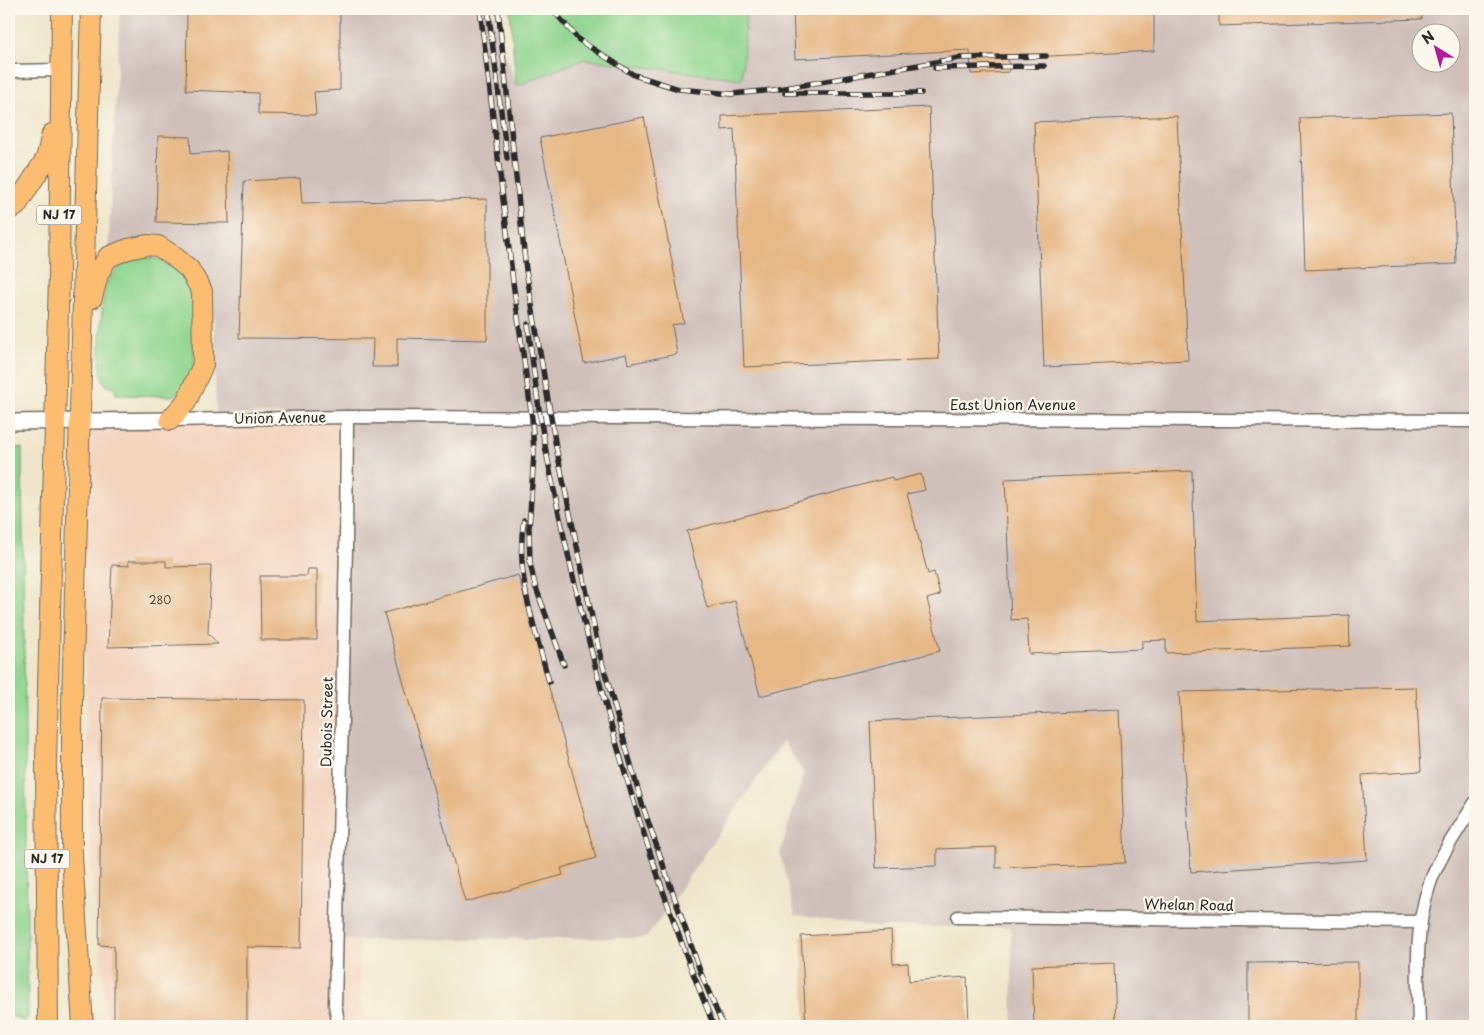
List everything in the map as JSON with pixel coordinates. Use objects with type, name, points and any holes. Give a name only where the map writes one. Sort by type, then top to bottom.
[{"type":"highway","name":"NJ 17","points":[[48,1026],[46,762],[59,276],[62,9]]},
{"type":"highway","name":"NJ 17","points":[[83,1026],[72,856],[74,612],[84,332],[91,9]]},
{"type":"highway","points":[[9,210],[16,206],[46,158],[60,100]]},
{"type":"highway","points":[[84,332],[98,274],[108,257],[128,249],[147,245],[158,246],[172,254],[189,269],[202,291],[203,365],[186,402],[170,420]]},
{"type":"street","points":[[9,71],[61,70]]},
{"type":"street","name":"Union Avenue","points":[[9,422],[347,417],[550,419]]},
{"type":"street","name":"Dubois Street","points":[[339,1026],[336,1005],[347,417]]},
{"type":"street","name":"East Union Avenue","points":[[550,419],[1475,421]]},
{"type":"street","points":[[1419,1026],[1418,949],[1420,922],[1429,885],[1438,864],[1475,803]]},
{"type":"street","name":"Whelan Road","points":[[958,917],[1420,922]]},
{"type":"shaded area","points":[[120,9],[491,9],[516,86],[584,59],[742,79],[746,9],[1475,9],[1475,1026],[1013,1026],[1011,927],[874,927],[795,915],[780,853],[804,774],[783,741],[646,938],[341,940],[347,415],[216,414],[213,294],[203,270],[188,253],[170,244],[108,253]]},
{"type":"shaded area","points":[[347,417],[360,1008],[375,1026],[108,1026],[90,857],[81,421]]},
{"type":"green space","points":[[510,9],[746,9],[742,79],[584,59],[516,86]]},
{"type":"green space","points":[[142,257],[164,260],[180,270],[194,295],[194,368],[182,391],[172,396],[119,395],[115,393],[116,390],[106,384],[101,372],[100,346],[103,300],[108,280],[114,271],[122,265]]},
{"type":"green space","points":[[9,447],[22,448],[28,1017],[24,1022],[9,1014]]},
{"type":"building","points":[[187,9],[340,9],[340,90],[314,92],[316,115],[258,114],[258,93],[186,90]]},
{"type":"building","points":[[793,9],[1154,9],[1154,51],[1008,58],[1009,72],[971,74],[970,50],[795,59]]},
{"type":"building","points":[[1215,9],[1421,9],[1422,19],[1219,26],[1219,14],[1215,14]]},
{"type":"building","points":[[929,107],[939,359],[744,367],[734,129],[722,130],[722,116]]},
{"type":"building","points":[[1451,113],[1456,264],[1305,270],[1300,118]]},
{"type":"building","points":[[1177,116],[1188,360],[1044,367],[1034,122]]},
{"type":"building","points":[[644,117],[684,323],[672,325],[677,354],[628,364],[626,354],[584,363],[540,138]]},
{"type":"building","points":[[158,136],[190,137],[191,154],[227,151],[229,223],[156,222]]},
{"type":"building","points":[[300,178],[302,203],[487,199],[487,340],[397,338],[397,367],[372,367],[373,339],[239,338],[244,181]]},
{"type":"building","points":[[1192,471],[1197,621],[1349,615],[1350,646],[1166,653],[1166,640],[1142,641],[1142,649],[1029,654],[1027,619],[1011,620],[1005,479]]},
{"type":"building","points":[[921,474],[925,490],[907,494],[928,574],[934,572],[940,595],[927,599],[940,651],[760,696],[735,601],[707,608],[687,531],[892,477],[893,481]]},
{"type":"building","points":[[128,561],[166,561],[166,567],[211,566],[208,633],[218,644],[108,647],[112,565],[129,566]]},
{"type":"building","points":[[308,569],[317,569],[317,640],[261,640],[260,576],[307,576]]},
{"type":"building","points":[[518,575],[596,858],[561,868],[563,875],[465,902],[384,613]]},
{"type":"building","points":[[1416,687],[1421,771],[1362,775],[1367,860],[1191,872],[1179,692]]},
{"type":"building","points":[[102,698],[304,700],[301,948],[247,947],[247,1026],[114,1026],[114,946],[99,945]]},
{"type":"building","points":[[1119,710],[1125,863],[996,868],[996,847],[937,849],[937,866],[876,868],[870,721]]},
{"type":"building","points":[[891,931],[893,964],[908,963],[909,981],[967,977],[969,1026],[806,1026],[801,936]]},
{"type":"building","points":[[1358,962],[1358,1026],[1248,1026],[1248,963]]},
{"type":"building","points":[[1114,963],[1116,1026],[1034,1026],[1032,966]]},
{"type":"railway","points":[[480,9],[513,282],[532,418],[534,454],[529,528],[530,563],[535,585],[564,665]]},
{"type":"railway","points":[[488,9],[507,158]]},
{"type":"railway","points":[[498,9],[526,270],[556,447],[600,655],[642,804],[700,971],[723,1026]]},
{"type":"railway","points":[[552,9],[579,40],[634,75],[679,89],[732,94],[774,90],[959,58],[1046,56]]},
{"type":"railway","points":[[935,68],[1044,66]]},
{"type":"railway","points":[[785,93],[921,93]]},
{"type":"railway","points":[[528,324],[546,451],[561,524],[596,670],[616,743],[661,886],[714,1026]]},
{"type":"railway","points":[[524,520],[522,541],[524,582],[549,682]]}]
